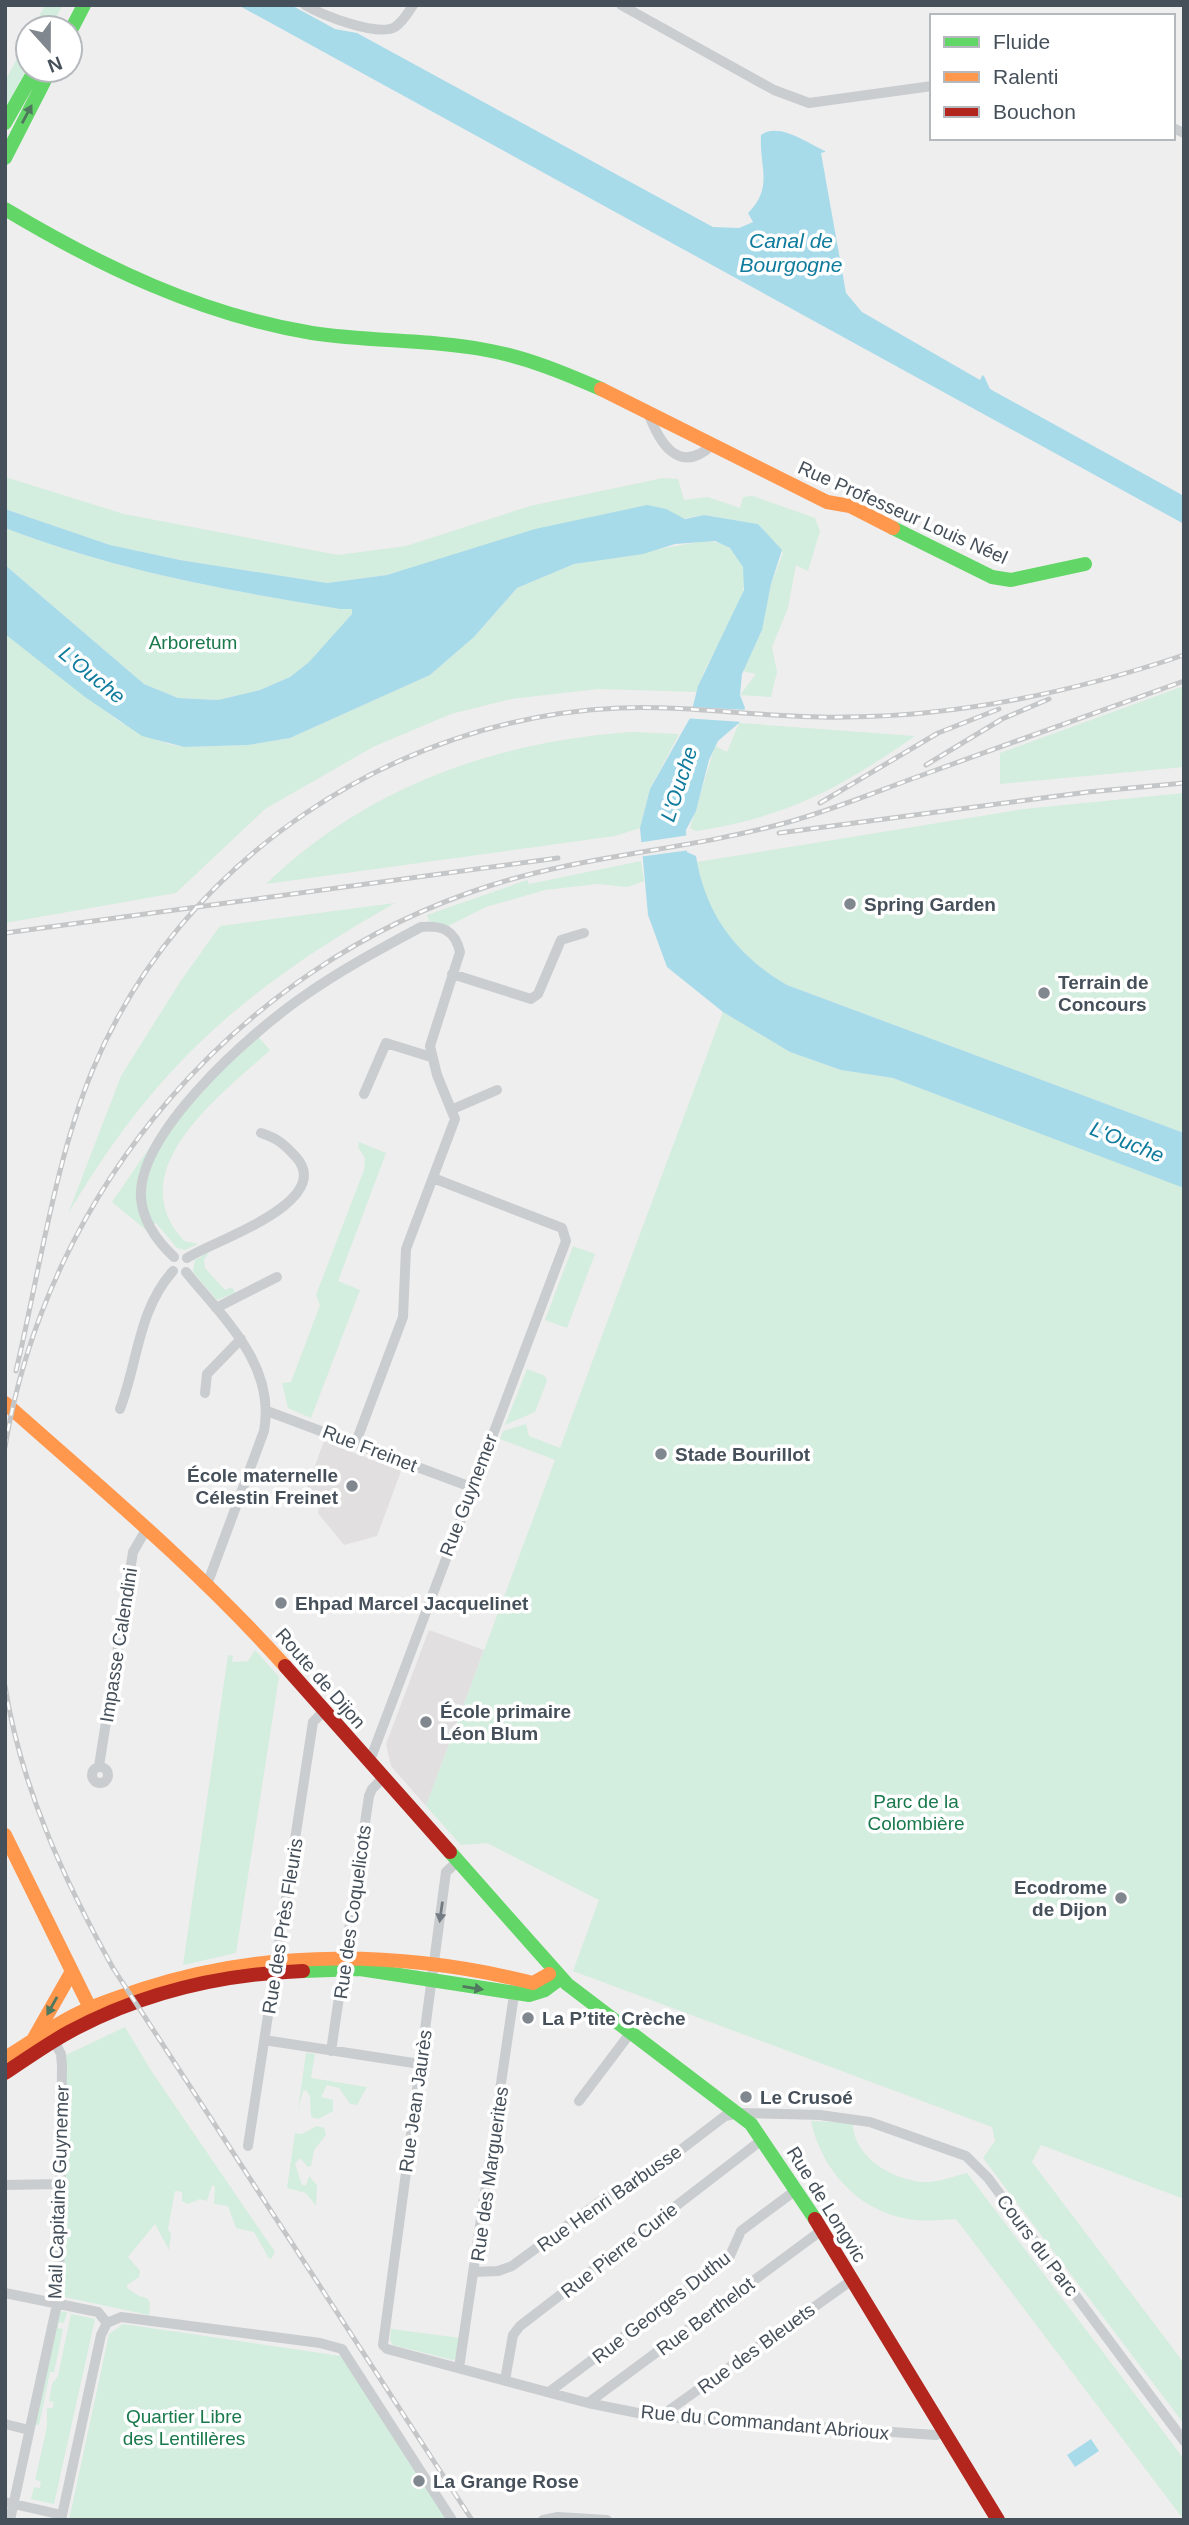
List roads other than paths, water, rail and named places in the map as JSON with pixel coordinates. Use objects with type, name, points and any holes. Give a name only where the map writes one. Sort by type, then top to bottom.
[{"type":"main road","points":[[5,123],[27,84]]},
{"type":"main road","points":[[5,158],[43,84]]},
{"type":"main road","name":"Rue Professeur Louis Néel","points":[[5,209],[85,255],[167,295],[311,333],[468,348],[509,355],[581,379],[827,502],[850,506],[992,577],[1011,580],[1085,564]]},
{"type":"main road","name":"Route de Dijon","points":[[5,1403],[208,1582],[257,1633],[382,1779],[557,1974]]},
{"type":"main road","name":"Route de Dijon","points":[[5,1415],[37,1433]]},
{"type":"main road","points":[[5,1835],[93,2013]]},
{"type":"main road","points":[[344,1964],[381,1971],[391,1976],[431,1982],[516,1987],[557,1974]]},
{"type":"main road","points":[[5,2073],[51,2036],[93,2013],[196,1972],[344,1964],[433,1967],[505,1976],[516,1987]]},
{"type":"main road","points":[[33,2040],[71,1973]]},
{"type":"main road","name":"Rue de Longvic","points":[[557,1974],[739,2113],[763,2139],[822,2230],[998,2520]]},
{"type":"main road","points":[[5,2058],[33,2040],[51,2036]]},
{"type":"street","points":[[305,5],[346,23],[386,30],[402,22],[413,5]]},
{"type":"street","points":[[621,5],[774,90],[810,103],[930,86]]},
{"type":"street","points":[[648,412],[656,435],[665,449],[676,455],[704,452],[712,445]]},
{"type":"street","points":[[173,1257],[148,1224],[141,1197],[149,1157],[173,1120],[228,1060],[299,999],[421,927],[436,926],[452,934],[460,952],[431,1036],[431,1058],[455,1119],[406,1249],[403,1317],[356,1442]]},
{"type":"street","points":[[452,974],[531,999],[538,994],[561,940],[584,933]]},
{"type":"street","points":[[364,1094],[386,1043],[431,1058]]},
{"type":"street","points":[[453,1110],[497,1090]]},
{"type":"street","points":[[187,1258],[283,1209],[297,1196],[304,1178],[299,1161],[279,1138],[261,1133]]},
{"type":"street","name":"Rue Guynemer","points":[[369,1763],[566,1241],[562,1228],[433,1178]]},
{"type":"street","points":[[173,1257],[182,1255],[187,1258],[189,1264],[186,1272]]},
{"type":"street","points":[[173,1257],[170,1265],[173,1271],[180,1274],[186,1272]]},
{"type":"street","points":[[120,1409],[130,1385],[141,1330],[163,1282],[173,1271]]},
{"type":"street","points":[[186,1272],[241,1339],[257,1365],[267,1412],[264,1430],[208,1582]]},
{"type":"street","points":[[216,1308],[277,1278]]},
{"type":"street","points":[[205,1393],[207,1374],[241,1339]]},
{"type":"street","name":"Rue Freinet","points":[[267,1412],[356,1442],[471,1487]]},
{"type":"street","name":"Impasse Calendini","points":[[99,1766],[133,1552],[138,1539],[147,1528]]},
{"type":"street","name":"Rue des Près Fleuris","points":[[248,2146],[313,1722],[324,1711]]},
{"type":"street","name":"Rue des Coquelicots","points":[[331,2051],[369,1796],[382,1779]]},
{"type":"street","name":"Rue Jean Jaurès","points":[[383,2345],[446,1872],[457,1862]]},
{"type":"street","name":"Rue des Marguerites","points":[[459,2368],[516,1987]]},
{"type":"street","points":[[579,2101],[631,2032]]},
{"type":"street","name":"Mail Capitaine Guynemer","points":[[10,2520],[9,2503],[29,2430],[59,2295],[62,2066],[61,2054],[51,2036]]},
{"type":"street","points":[[264,2040],[420,2064]]},
{"type":"street","name":"Rue Henri Barbusse","points":[[475,2272],[498,2271],[512,2266],[602,2200],[640,2181],[725,2116],[739,2113]]},
{"type":"street","name":"Cours du Parc","points":[[739,2113],[841,2117],[870,2122],[966,2156],[988,2178],[1184,2441]]},
{"type":"street","name":"Rue Pierre Curie","points":[[505,2380],[513,2336],[520,2326],[763,2139]]},
{"type":"street","points":[[5,2185],[60,2184]]},
{"type":"street","name":"Rue Georges Duthu","points":[[550,2392],[729,2258],[741,2231],[796,2190]]},
{"type":"street","name":"Rue Berthelot","points":[[588,2403],[822,2230]]},
{"type":"street","name":"Rue des Bleuets","points":[[661,2417],[852,2280]]},
{"type":"street","points":[[5,2293],[98,2312],[107,2323]]},
{"type":"street","points":[[9,2503],[61,2518],[101,2335],[107,2323],[115,2318],[127,2317],[320,2343],[342,2349],[452,2520]]},
{"type":"street","name":"Rue du Commandant Abrioux","points":[[383,2345],[395,2352],[588,2403],[661,2417],[936,2435],[946,2432]]},
{"type":"street","points":[[5,2424],[29,2430]]},
{"type":"street","points":[[543,2520],[552,2517],[607,2520]]},
{"type":"water","name":"Canal de Bourgogne","points":[[238,5],[291,5],[335,29],[357,33],[713,227],[739,228],[753,222],[748,213],[761,194],[764,176],[761,135],[784,132],[825,151],[840,251],[854,299],[894,328],[984,376],[990,389],[1184,496],[1184,524]]},
{"type":"water","name":"L'Ouche","points":[[647,505],[666,509],[685,519],[704,515],[758,524],[782,550],[771,584],[762,630],[742,674],[740,695],[745,708],[739,723],[718,741],[709,760],[696,811],[686,830],[687,852],[696,856],[707,897],[726,931],[753,961],[787,985],[1184,1133],[1184,1188],[893,1078],[841,1070],[790,1052],[723,1012],[667,967],[648,915],[640,828],[650,789],[690,718],[698,686],[744,590],[743,567],[730,548],[715,541],[675,544],[643,554],[574,564],[517,588],[474,637],[430,675],[290,738],[248,745],[184,747],[142,736],[85,697],[5,634],[5,565],[144,684],[178,698],[218,700],[260,690],[290,677],[309,662],[352,614],[352,609],[212,586],[87,556],[5,528],[5,509],[110,545],[180,560],[327,583],[387,575],[535,529]]},
{"type":"water","points":[[1091,2439],[1099,2451],[1075,2467],[1067,2455]]},
{"type":"railway","points":[[16,1371],[68,1141],[93,1069],[131,994],[181,926],[239,865],[305,813],[378,771],[455,739],[537,718],[620,708],[677,708],[819,717],[932,712],[1060,690],[1184,655]]},
{"type":"railway","points":[[5,1447],[28,1352],[64,1261],[111,1177],[169,1099],[237,1030],[314,971],[398,922],[489,886],[562,867],[711,840],[803,818],[1184,681]]},
{"type":"railway","points":[[926,765],[1002,719],[1049,699]]},
{"type":"railway","points":[[820,803],[938,733],[999,709]]},
{"type":"railway","points":[[779,833],[1088,792],[1184,783]]},
{"type":"railway","points":[[5,933],[558,858]]},
{"type":"railway","points":[[5,1686],[12,1724],[33,1796],[62,1867],[113,1968],[472,2520]]},
{"type":"place","name":"Spring Garden","points":[[850,904]]},
{"type":"place","name":"Terrain de Concours","points":[[1044,993]]},
{"type":"place","name":"Stade Bourillot","points":[[661,1454]]},
{"type":"place","name":"École maternelle Célestin Freinet","points":[[352,1486]]},
{"type":"place","name":"Ehpad Marcel Jacquelinet","points":[[281,1603]]},
{"type":"place","name":"École primaire Léon Blum","points":[[426,1722]]},
{"type":"place","name":"Ecodrome de Dijon","points":[[1121,1898]]},
{"type":"place","name":"La P’tite Crèche","points":[[528,2018]]},
{"type":"place","name":"Le Crusoé","points":[[746,2097]]},
{"type":"place","name":"La Grange Rose","points":[[419,2481]]},
{"type":"park label","name":"Arboretum","points":[[193,642]]},
{"type":"park label","name":"Parc de la Colombière","points":[[916,1812]]},
{"type":"park label","name":"Quartier Libre des Lentillères","points":[[184,2427]]}]
